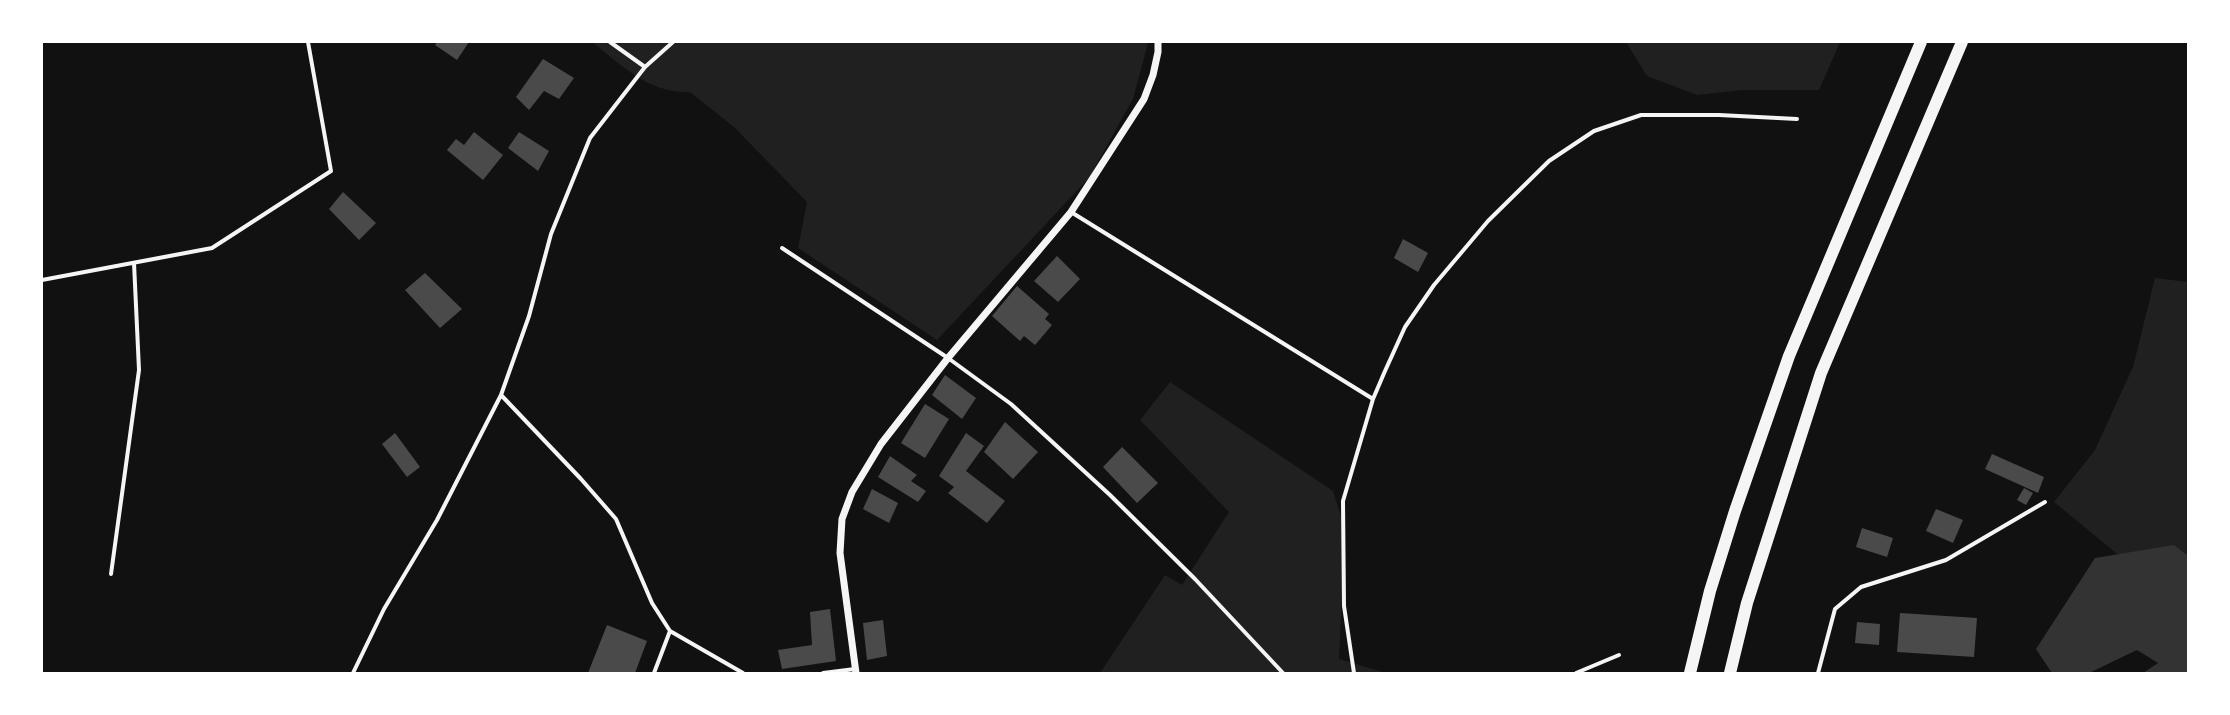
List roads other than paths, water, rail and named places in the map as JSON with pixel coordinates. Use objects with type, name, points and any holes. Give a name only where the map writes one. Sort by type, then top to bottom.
[{"type":"highway","points":[[1690,673],[1712,584],[1735,511],[1789,356],[1921,42]]},
{"type":"highway","points":[[1730,673],[1747,603],[1822,374],[1962,42]]},
{"type":"street","points":[[42,280],[212,248],[331,170],[308,42]]},
{"type":"street","points":[[610,42],[645,67]]},
{"type":"street","points":[[353,673],[384,609],[437,520],[502,395],[529,316],[551,234],[590,138],[645,67],[673,42]]},
{"type":"street","points":[[823,673],[856,671],[840,553],[842,519],[852,492],[881,444],[948,358],[1071,212],[1144,99],[1153,75],[1158,52],[1158,42]]},
{"type":"street","points":[[1354,673],[1344,606],[1343,502],[1373,399],[1406,327],[1434,285],[1488,221],[1549,161],[1594,132],[1641,115],[1719,115],[1797,118]]},
{"type":"street","points":[[1071,212],[1373,399]]},
{"type":"street","points":[[782,248],[948,358],[1011,404],[1110,495],[1195,579],[1283,673]]},
{"type":"street","points":[[111,574],[138,370],[134,263]]},
{"type":"street","points":[[502,395],[581,478],[616,519],[652,603],[670,631],[743,673]]},
{"type":"street","points":[[1818,673],[1835,609],[1861,587],[1946,560],[2045,502]]},
{"type":"street","points":[[654,673],[670,631]]},
{"type":"street","points":[[1576,673],[1619,655]]}]
